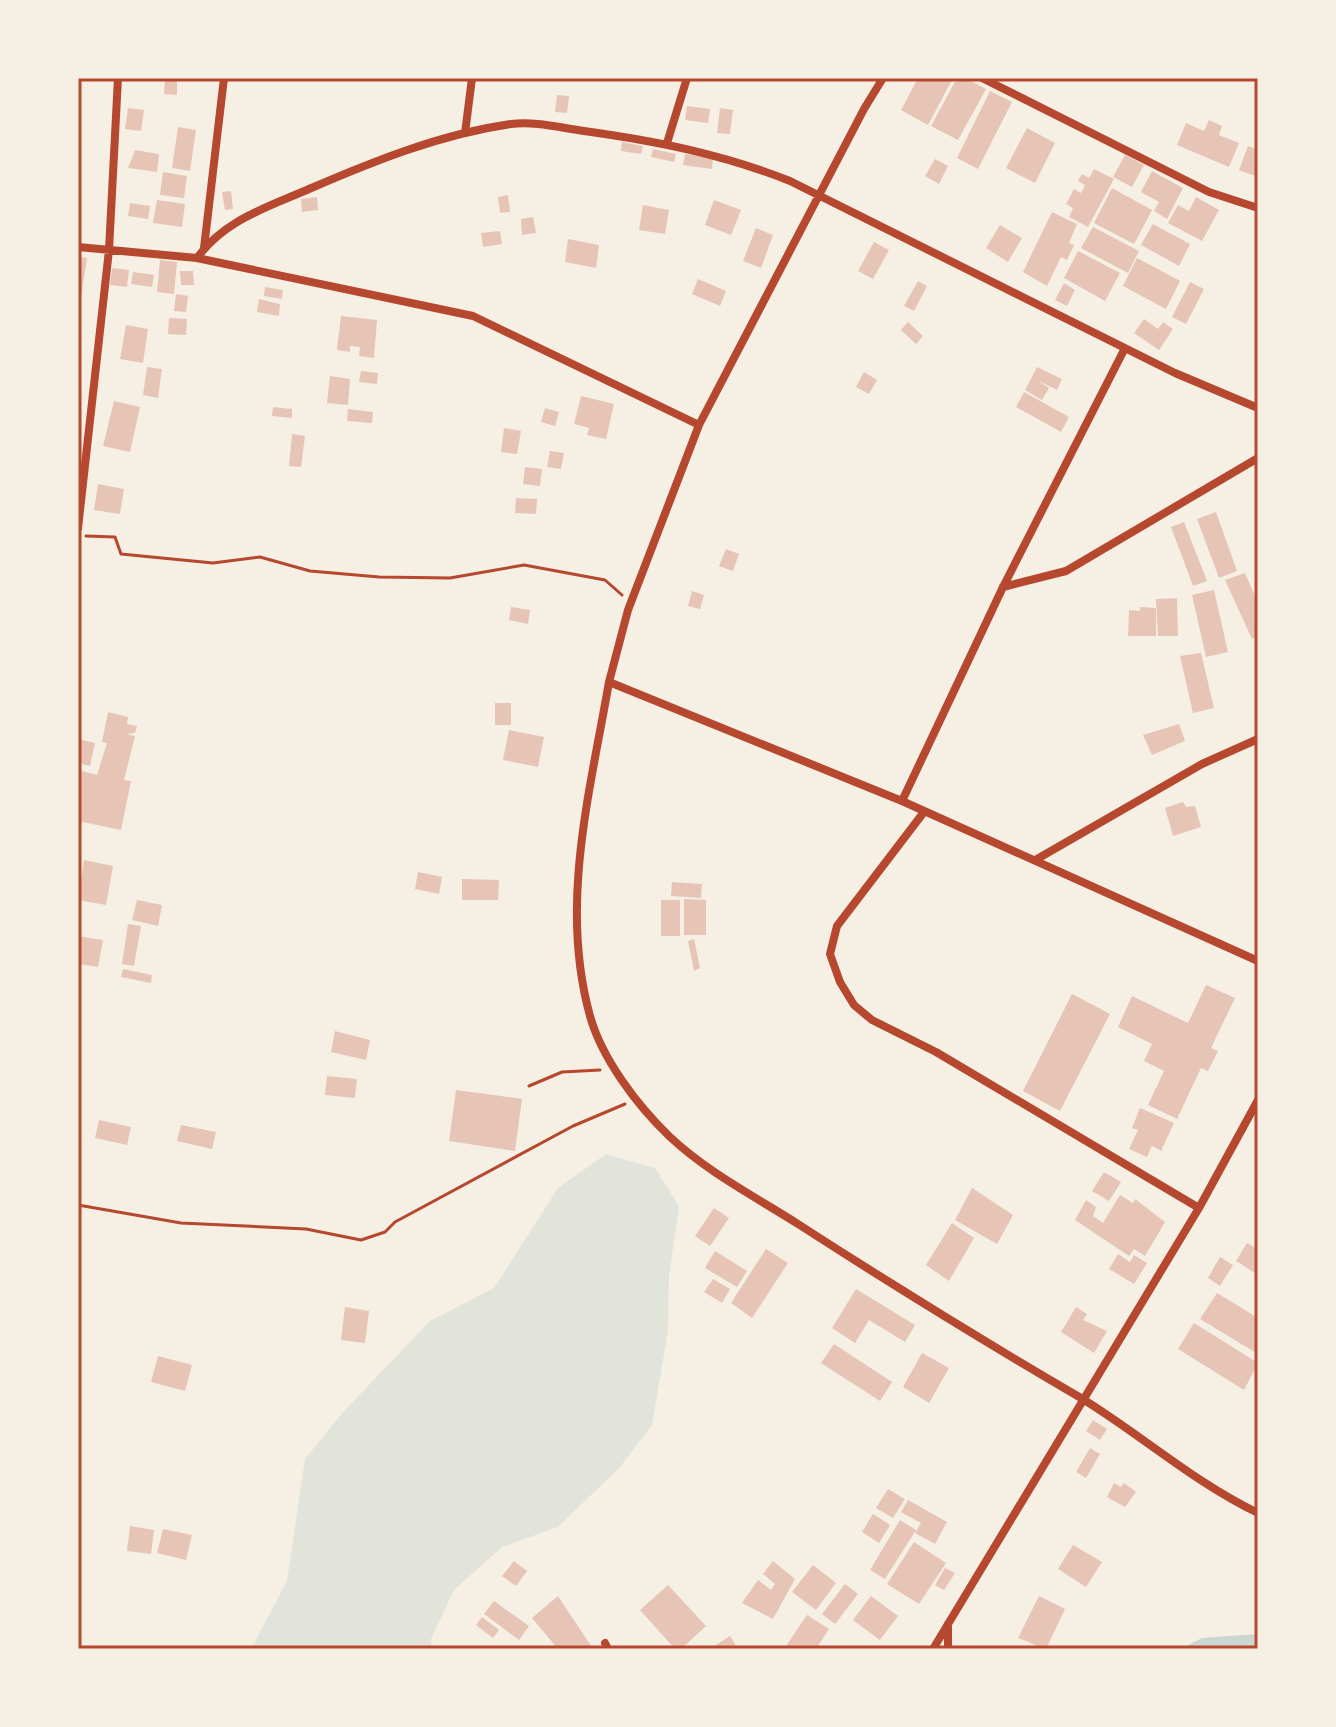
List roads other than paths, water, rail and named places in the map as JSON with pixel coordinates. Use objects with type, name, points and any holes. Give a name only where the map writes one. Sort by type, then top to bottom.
[{"type":"street","points":[[78,528],[109,250],[118,78]]},
{"type":"street","points":[[204,248],[224,78]]},
{"type":"street","points":[[465,133],[472,78]]},
{"type":"street","points":[[667,143],[687,78]]},
{"type":"street","points":[[883,78],[699,425],[628,610],[609,682],[578,860],[575,942],[590,1018],[615,1069],[635,1098],[668,1135],[710,1170],[970,1335],[1083,1400],[1258,1513]]},
{"type":"street","points":[[982,78],[1209,192],[1258,208]]},
{"type":"street","points":[[197,258],[233,223],[372,162],[465,133],[515,124],[667,143],[741,161],[820,195],[1125,348],[1258,408]]},
{"type":"street","points":[[78,247],[197,258],[473,316],[699,425]]},
{"type":"street","points":[[902,801],[1003,587],[1125,348]]},
{"type":"street","points":[[1003,587],[1066,571],[1258,458]]},
{"type":"street","points":[[609,682],[1037,859],[1258,961]]},
{"type":"street","points":[[1037,859],[1202,764],[1258,739]]},
{"type":"street","points":[[924,812],[837,926],[830,954],[840,982],[854,1005],[872,1020],[936,1052],[1199,1208]]},
{"type":"street","points":[[933,1649],[1199,1208],[1258,1100]]},
{"type":"street","points":[[948,1623],[948,1649]]}]
